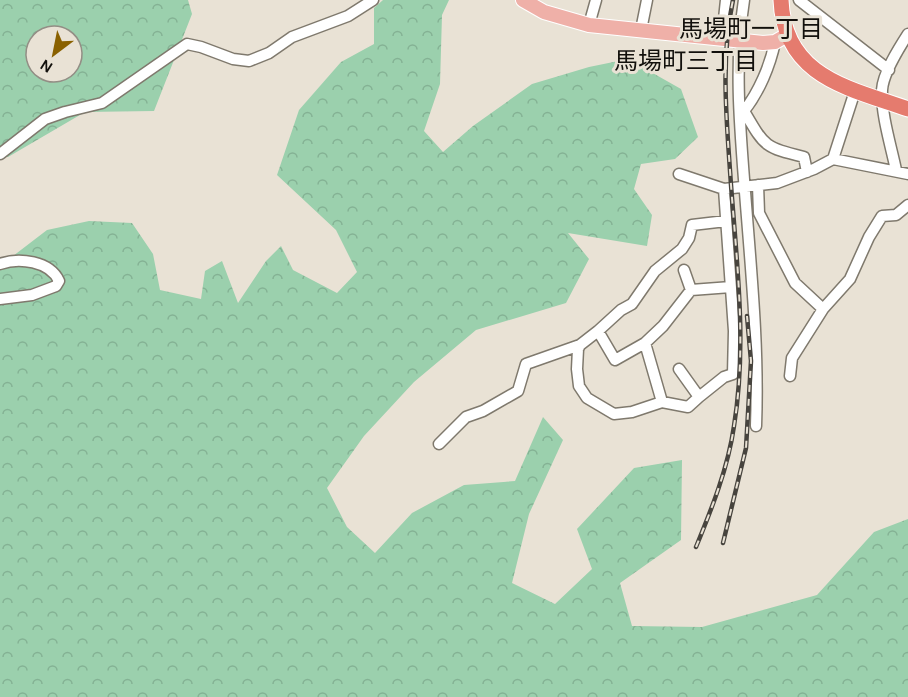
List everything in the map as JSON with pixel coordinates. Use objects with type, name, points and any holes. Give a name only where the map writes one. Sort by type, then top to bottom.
[{"type":"highway","points":[[781,0],[781,38],[812,69],[829,81],[908,110]]},
{"type":"main road","points":[[523,0],[545,6],[589,25],[763,43],[781,38]]},
{"type":"street","points":[[0,154],[45,119],[102,103],[187,44],[233,59],[249,61],[269,53],[292,38],[348,16],[373,0]]},
{"type":"street","points":[[589,25],[596,0]]},
{"type":"street","points":[[641,30],[647,0]]},
{"type":"street","points":[[722,38],[726,0]]},
{"type":"street","points":[[744,0],[739,40],[745,187],[756,338],[758,386],[756,426]]},
{"type":"street","points":[[799,0],[889,70]]},
{"type":"street","points":[[896,170],[882,91],[889,70],[908,34]]},
{"type":"street","points":[[741,111],[754,99],[781,38]]},
{"type":"street","points":[[833,159],[855,91]]},
{"type":"street","points":[[741,111],[765,144],[804,158],[807,172]]},
{"type":"street","points":[[679,174],[724,189],[745,187],[777,183],[833,159],[908,174]]},
{"type":"street","points":[[758,185],[759,213],[795,283],[823,309]]},
{"type":"street","points":[[580,345],[577,369],[579,386],[587,398],[614,414],[632,412],[662,402],[688,406],[724,377],[733,374],[734,331],[724,189]]},
{"type":"street","points":[[790,376],[792,358],[823,309],[850,279],[869,237],[882,216],[896,215],[908,205]]},
{"type":"street","points":[[439,444],[466,417],[483,411],[518,391],[526,364],[580,345],[621,310],[632,304],[655,271],[682,249],[689,238],[692,225],[726,222]]},
{"type":"street","points":[[0,264],[22,261],[42,265],[59,281],[56,286],[32,295],[0,299]]},
{"type":"street","points":[[684,270],[691,290]]},
{"type":"street","points":[[598,331],[615,360],[645,343],[663,326],[691,290],[731,287]]},
{"type":"street","points":[[645,343],[662,402]]},
{"type":"street","points":[[679,369],[699,397]]},
{"type":"green space","points":[[0,0],[188,0],[192,14],[154,111],[85,112],[8,157],[0,157]]},
{"type":"green space","points":[[383,0],[449,0],[442,15],[440,84],[424,131],[443,152],[473,126],[532,84],[589,67],[628,59],[681,89],[698,137],[675,159],[641,164],[634,189],[652,215],[647,246],[568,233],[589,259],[566,303],[476,330],[414,382],[364,436],[327,488],[347,527],[375,553],[412,513],[464,485],[515,481],[543,417],[563,440],[529,514],[512,583],[555,604],[592,569],[577,529],[634,468],[682,460],[681,540],[620,583],[632,626],[702,627],[817,595],[874,532],[908,519],[908,697],[0,697],[0,266],[47,230],[89,221],[132,223],[153,254],[160,290],[201,299],[205,271],[222,261],[238,303],[266,261],[281,246],[293,270],[337,293],[357,272],[336,230],[277,175],[299,110],[341,62],[374,44],[374,8]]},
{"type":"railway","points":[[696,547],[724,472],[738,396],[740,306],[726,92],[727,46],[733,0]]},
{"type":"railway","points":[[723,543],[746,448],[751,361],[747,316]]},
{"type":"district","name":"馬場町一丁目","points":[[751,29]]},
{"type":"district","name":"馬場町三丁目","points":[[686,61]]}]
